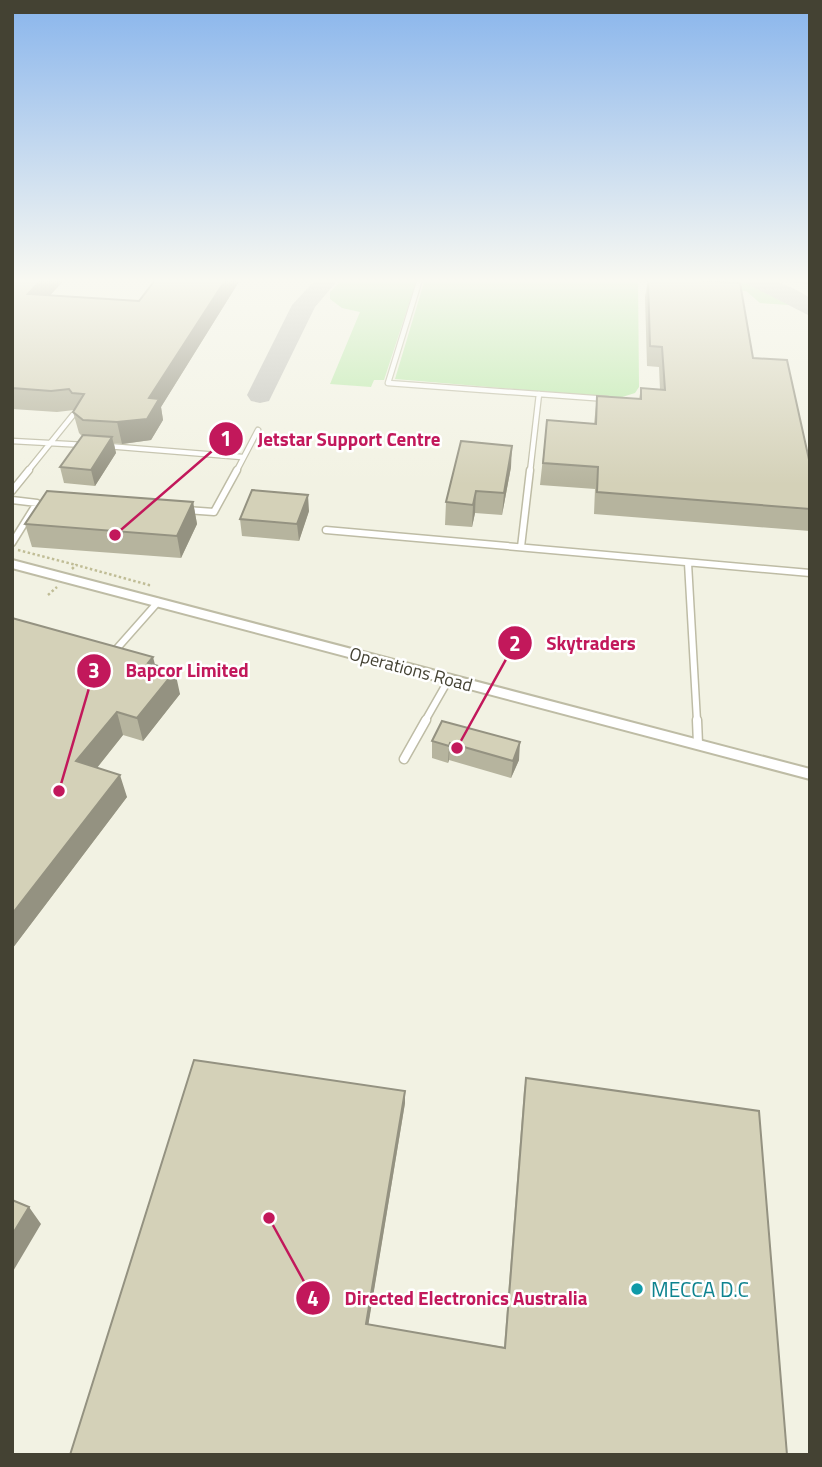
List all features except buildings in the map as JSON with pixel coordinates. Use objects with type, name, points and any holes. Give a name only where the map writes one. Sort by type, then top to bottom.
[{"type":"street","name":"Operations Road","points":[[12,564],[810,774]]},
{"type":"lane","points":[[399,347],[388,383],[609,399]]},
{"type":"lane","points":[[521,547],[539,394]]},
{"type":"lane","points":[[12,491],[73,415]]},
{"type":"lane","points":[[175,509],[214,512],[258,429]]},
{"type":"lane","points":[[12,441],[242,457]]},
{"type":"lane","points":[[12,500],[37,503],[12,542]]},
{"type":"lane","points":[[326,530],[810,573]]},
{"type":"lane","points":[[688,563],[698,744]]},
{"type":"lane","points":[[107,661],[158,603]]},
{"type":"lane","points":[[404,760],[449,679]]},
{"type":"path","points":[[12,549],[76,565]]},
{"type":"green space","points":[[345,347],[395,347],[384,380],[374,380],[371,387],[330,384]]},
{"type":"green space","points":[[404,347],[639,347],[639,387],[635,393],[619,398],[395,379]]},
{"type":"taxiway","points":[[260,395],[283,347]]},
{"type":"place","name":"Jetstar Support Centre","points":[[115,535]]},
{"type":"place","name":"Skytraders","points":[[457,748]]},
{"type":"place","name":"Bapcor Limited","points":[[59,791]]},
{"type":"place","name":"Directed Electronics Australia","points":[[269,1218]]},
{"type":"place","name":"MECCA D.C","points":[[637,1289]]}]
